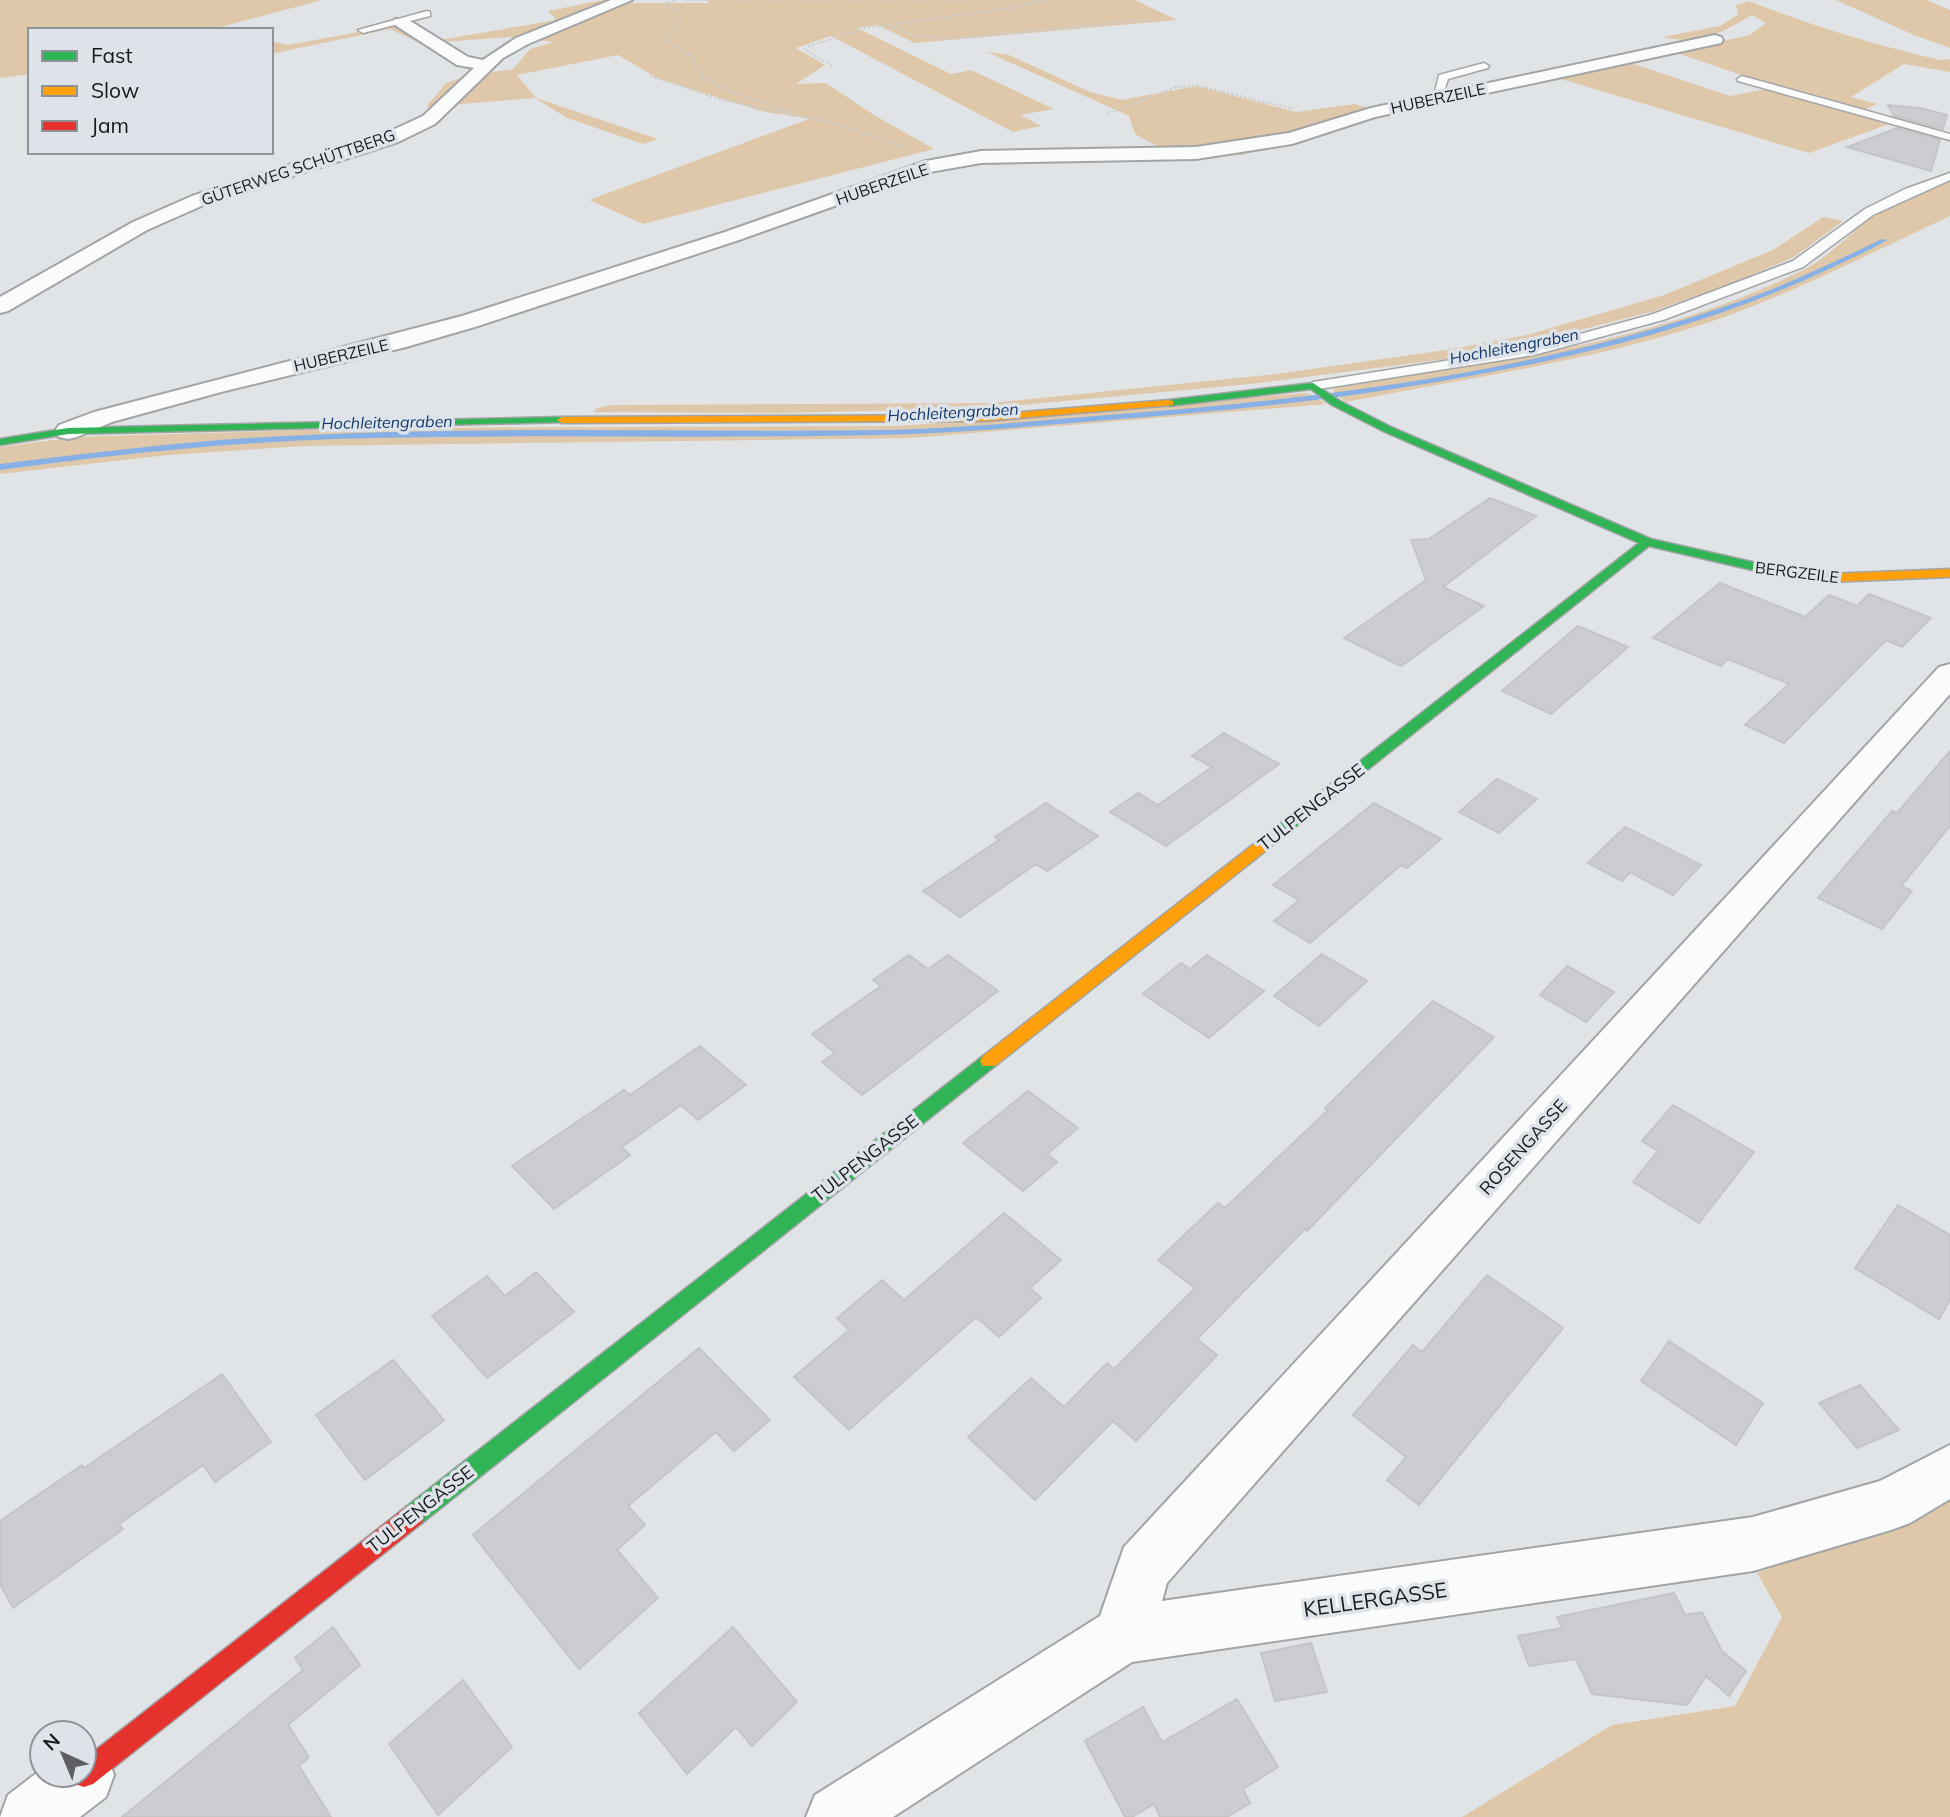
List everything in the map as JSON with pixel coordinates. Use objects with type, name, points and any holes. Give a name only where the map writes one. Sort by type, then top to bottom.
[{"type":"street","name":"GÜTERWEG SCHÜTTBERG","points":[[0,306],[140,226],[254,181],[391,138],[429,120],[485,65],[522,41],[624,0]]},
{"type":"street","points":[[401,22],[463,61],[485,65]]},
{"type":"street","name":"HUBERZEILE","points":[[68,431],[103,417],[214,386],[398,342],[470,321],[732,236],[926,167],[981,158],[1163,156],[1292,138],[1371,113],[1715,40]]},
{"type":"street","points":[[1126,134],[1163,156]]},
{"type":"street","points":[[981,158],[1074,137]]},
{"type":"street","points":[[0,442],[68,431],[459,420],[985,418],[1165,404],[1314,388]]},
{"type":"street","name":"BERGZEILE","points":[[1314,388],[1401,435],[1647,542],[1734,564],[1828,578],[1950,573]]},
{"type":"street","name":"TULPENGASSE","points":[[98,1764],[1647,542]]},
{"type":"street","name":"ROSENGASSE","points":[[1123,1635],[1144,1567],[1950,674]]},
{"type":"street","name":"KELLERGASSE","points":[[837,1817],[1123,1635],[1753,1544],[1891,1504],[1950,1470]]},
{"type":"street","name":"TULPENGASSE","points":[[30,1817],[66,1789]]},
{"type":"lane","points":[[363,30],[427,14]]},
{"type":"lane","points":[[1437,98],[1443,77],[1485,66]]},
{"type":"lane","points":[[1742,79],[1950,137]]},
{"type":"lane","points":[[1314,388],[1534,351],[1658,317],[1798,264],[1869,212],[1950,176]]},
{"type":"path","points":[[674,0],[664,4],[677,10],[678,24],[667,35],[667,41],[692,57],[701,77],[727,90],[793,113],[899,145]]},
{"type":"path","points":[[686,0],[963,0]]},
{"type":"path","points":[[832,66],[805,50],[807,47],[851,31],[886,24],[1011,8],[1047,0]]},
{"type":"path","points":[[886,24],[914,36],[953,38],[1152,19]]},
{"type":"path","points":[[650,76],[723,100],[770,112],[793,113]]},
{"type":"path","points":[[1107,114],[1176,87],[1195,85],[1267,103]]},
{"type":"shaded area","points":[[0,0],[322,0],[217,28],[28,28],[28,74],[0,78]]},
{"type":"shaded area","points":[[603,0],[625,3],[708,3],[708,0],[1135,0],[1177,20],[915,43],[877,25],[857,28],[951,74],[971,70],[1054,109],[1020,115],[1041,126],[1013,132],[831,36],[796,48],[825,65],[796,84],[826,83],[874,115],[934,149],[643,224],[589,200],[809,119],[761,111],[659,79],[618,55],[517,75],[536,98],[658,139],[643,144],[567,118],[535,98],[426,107],[446,83],[469,75],[513,69],[530,49],[554,42],[510,37],[429,43],[441,53],[390,29],[273,54],[273,41],[288,45],[396,25],[428,42],[556,20],[548,11]]},
{"type":"shaded area","points":[[1836,0],[1927,0],[1950,10],[1950,48],[1914,35]]},
{"type":"shaded area","points":[[1749,1],[1867,41],[1940,60],[1950,59],[1950,72],[1904,64],[1851,97],[1877,104],[1855,114],[1889,124],[1809,153],[1554,77],[1634,64],[1730,96],[1776,87],[1674,52],[1750,35],[1766,23],[1752,15],[1730,28],[1698,39],[1662,37],[1720,26],[1738,15],[1736,5]]},
{"type":"shaded area","points":[[987,52],[1009,55],[1090,92],[1122,100],[1196,86],[1296,112],[1355,104],[1387,114],[1242,155],[1178,158],[1135,134],[1129,116]]},
{"type":"shaded area","points":[[1950,182],[1950,216],[1821,277],[1722,318],[1604,352],[1518,370],[1346,402],[1334,393],[1334,388],[1342,385],[1520,357],[1637,331],[1694,314],[1750,294],[1805,269],[1883,210]]},
{"type":"shaded area","points":[[1823,217],[1843,221],[1794,257],[1735,282],[1654,311],[1514,347],[1447,359],[1251,384],[989,408],[784,413],[593,412],[597,408],[610,405],[992,403],[1276,374],[1446,350],[1527,335],[1664,295],[1773,250]]},
{"type":"shaded area","points":[[1307,393],[1327,404],[911,438],[304,446],[168,455],[0,474],[0,447],[76,437],[374,428],[899,426]]},
{"type":"shaded area","points":[[1950,1489],[1950,1817],[1462,1817],[1612,1725],[1735,1706],[1782,1617],[1757,1573]]},
{"type":"building","points":[[1888,105],[1920,108],[1947,115],[1943,129],[1894,116]]},
{"type":"building","points":[[1897,128],[1940,140],[1931,171],[1847,147]]},
{"type":"building","points":[[1490,498],[1536,516],[1443,587],[1484,606],[1401,666],[1344,638],[1426,580],[1411,540],[1429,539]]},
{"type":"building","points":[[1720,583],[1805,617],[1829,595],[1857,606],[1869,594],[1931,618],[1902,647],[1886,640],[1784,743],[1745,725],[1789,684],[1728,659],[1721,666],[1653,638]]},
{"type":"building","points":[[1578,626],[1628,647],[1551,714],[1502,691]]},
{"type":"building","points":[[1224,733],[1279,764],[1166,846],[1110,812],[1138,793],[1158,805],[1212,767],[1192,756]]},
{"type":"building","points":[[1950,751],[1950,826],[1901,886],[1912,891],[1882,929],[1818,898],[1892,811],[1897,813]]},
{"type":"building","points":[[1497,779],[1537,799],[1499,833],[1459,812]]},
{"type":"building","points":[[1046,803],[1098,836],[1047,871],[1036,864],[960,917],[923,891],[999,840],[995,837]]},
{"type":"building","points":[[1374,803],[1441,839],[1407,868],[1401,865],[1310,943],[1274,921],[1299,900],[1273,885]]},
{"type":"building","points":[[1625,827],[1701,865],[1673,895],[1630,872],[1622,881],[1588,863]]},
{"type":"building","points":[[1322,954],[1367,981],[1319,1026],[1274,996]]},
{"type":"building","points":[[909,955],[928,969],[948,955],[998,991],[862,1095],[822,1062],[835,1053],[812,1034],[881,986],[873,980]]},
{"type":"building","points":[[1207,955],[1264,991],[1209,1038],[1143,994],[1181,963],[1190,969]]},
{"type":"building","points":[[1567,966],[1614,992],[1586,1022],[1540,995]]},
{"type":"building","points":[[1433,1001],[1494,1037],[1307,1231],[1305,1229],[1197,1339],[1217,1355],[1136,1441],[1113,1421],[1035,1500],[968,1437],[1031,1378],[1064,1407],[1107,1363],[1114,1369],[1195,1288],[1158,1260],[1218,1203],[1225,1208],[1328,1110],[1325,1108]]},
{"type":"building","points":[[700,1046],[746,1085],[698,1120],[681,1105],[622,1147],[630,1155],[554,1209],[512,1166],[624,1090],[630,1095]]},
{"type":"building","points":[[1028,1091],[1078,1128],[1047,1154],[1057,1162],[1023,1191],[963,1143]]},
{"type":"building","points":[[1673,1105],[1754,1152],[1699,1223],[1633,1182],[1658,1151],[1642,1141]]},
{"type":"building","points":[[1898,1205],[1950,1235],[1950,1300],[1939,1319],[1855,1268]]},
{"type":"building","points":[[1004,1213],[1061,1260],[1030,1288],[1041,1298],[999,1337],[976,1317],[849,1430],[794,1377],[849,1330],[837,1318],[882,1280],[904,1300]]},
{"type":"building","points":[[536,1272],[574,1312],[487,1378],[432,1316],[487,1276],[505,1296]]},
{"type":"building","points":[[1487,1275],[1563,1328],[1419,1505],[1387,1480],[1406,1457],[1353,1415],[1413,1345],[1422,1352]]},
{"type":"building","points":[[1669,1341],[1763,1403],[1736,1445],[1641,1381]]},
{"type":"building","points":[[699,1348],[770,1420],[734,1451],[716,1432],[628,1506],[645,1525],[617,1550],[658,1598],[579,1669],[473,1535]]},
{"type":"building","points":[[393,1360],[444,1420],[365,1480],[316,1415]]},
{"type":"building","points":[[222,1374],[271,1442],[215,1482],[203,1465],[119,1524],[123,1529],[13,1608],[0,1584],[0,1521],[82,1465],[84,1468]]},
{"type":"building","points":[[1860,1385],[1899,1430],[1857,1448],[1819,1403]]},
{"type":"building","points":[[1674,1593],[1685,1615],[1702,1612],[1722,1651],[1746,1671],[1729,1696],[1706,1676],[1687,1705],[1592,1694],[1576,1659],[1529,1666],[1518,1636],[1562,1628],[1557,1617]]},
{"type":"building","points":[[333,1627],[360,1665],[288,1725],[309,1757],[299,1766],[331,1817],[122,1817],[303,1670],[295,1658]]},
{"type":"building","points":[[733,1627],[797,1702],[752,1746],[736,1727],[687,1774],[639,1713]]},
{"type":"building","points":[[1311,1643],[1327,1692],[1275,1701],[1261,1653]]},
{"type":"building","points":[[463,1680],[512,1747],[438,1815],[389,1744]]},
{"type":"building","points":[[1237,1699],[1278,1767],[1243,1789],[1250,1803],[1227,1817],[1160,1817],[1154,1804],[1132,1817],[1125,1817],[1085,1741],[1143,1707],[1162,1742]]},
{"type":"waterway","name":"Hochleitengraben","points":[[0,467],[111,452],[334,437],[892,432],[993,427],[1255,405],[1418,384],[1578,352],[1735,306],[1884,240]]},
{"type":"traffic: fast","points":[[1169,403],[1313,386],[1336,403],[1389,430],[1647,542],[1761,568]]},
{"type":"traffic: fast","points":[[0,442],[68,431],[562,420]]},
{"type":"traffic: fast","points":[[1264,844],[1647,542]]},
{"type":"traffic: fast","points":[[414,1515],[989,1061]]},
{"type":"traffic: slow","points":[[562,420],[985,418],[1169,403]]},
{"type":"traffic: slow","points":[[1761,568],[1828,578],[1950,573]]},
{"type":"traffic: slow","points":[[989,1061],[1264,844]]},
{"type":"traffic: jam","points":[[98,1764],[414,1515]]}]
